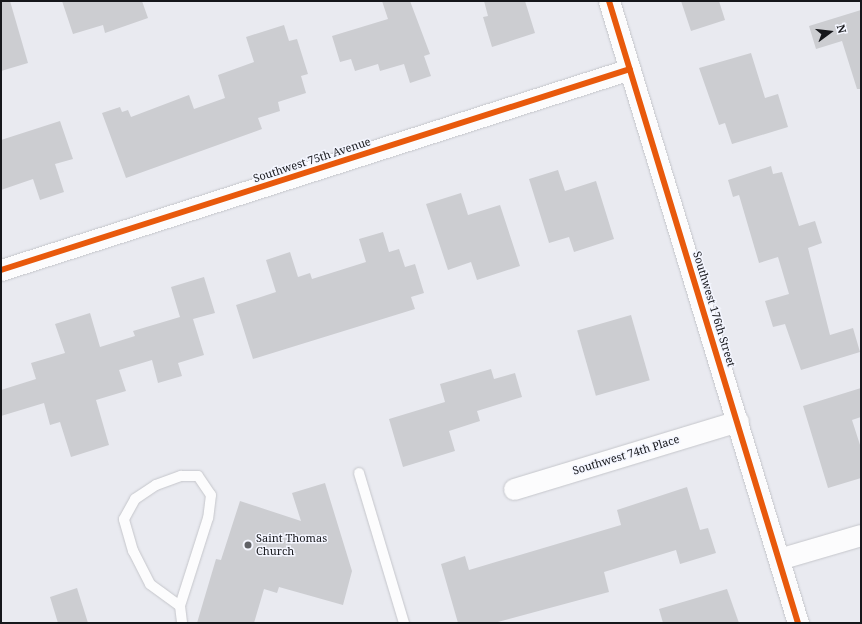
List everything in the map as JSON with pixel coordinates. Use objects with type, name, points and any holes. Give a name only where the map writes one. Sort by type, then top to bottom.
[{"type":"street","name":"Southwest 176th Street","points":[[609,1],[738,421],[798,623]]},
{"type":"street","name":"Southwest 75th Avenue","points":[[1,270],[630,69]]},
{"type":"street","name":"Southwest 74th Place","points":[[514,489],[738,421]]},
{"type":"street","points":[[779,559],[861,535]]},
{"type":"lane","points":[[359,473],[404,623]]},
{"type":"lane","points":[[180,606],[150,584],[134,551],[124,519],[136,499],[156,484],[181,476],[198,476],[211,496],[208,518],[180,606],[182,623]]},
{"type":"building","points":[[1,1],[10,1],[28,63],[1,71]]},
{"type":"building","points":[[62,1],[142,1],[148,18],[105,33],[103,25],[73,34]]},
{"type":"building","points":[[382,1],[410,1],[430,54],[424,56],[431,76],[410,83],[404,64],[380,71],[378,64],[355,71],[351,59],[340,62],[332,36],[388,19]]},
{"type":"building","points":[[484,1],[525,1],[535,33],[492,47],[483,17],[488,16]]},
{"type":"building","points":[[681,1],[719,1],[725,20],[691,31]]},
{"type":"building","points":[[861,10],[861,89],[857,89],[842,41],[816,49],[809,26]]},
{"type":"building","points":[[284,25],[289,41],[297,39],[308,74],[301,76],[306,93],[278,102],[280,111],[258,118],[262,129],[126,178],[102,113],[120,107],[122,112],[128,110],[131,117],[189,95],[194,109],[225,98],[218,75],[254,62],[246,37]]},
{"type":"building","points":[[751,53],[765,98],[778,94],[788,127],[732,144],[725,123],[719,125],[699,68]]},
{"type":"building","points":[[60,121],[73,159],[55,164],[64,192],[40,200],[33,179],[1,190],[1,140]]},
{"type":"building","points":[[771,166],[773,174],[782,172],[799,226],[815,221],[822,243],[808,248],[830,335],[853,328],[860,352],[801,370],[785,324],[773,327],[765,301],[789,294],[778,257],[759,263],[739,195],[733,197],[728,180]]},
{"type":"building","points":[[558,170],[565,191],[596,181],[614,239],[574,252],[569,237],[549,243],[529,179]]},
{"type":"building","points":[[461,193],[468,215],[500,205],[520,266],[477,280],[471,262],[448,270],[426,204]]},
{"type":"building","points":[[383,232],[389,252],[399,249],[405,267],[415,264],[424,293],[411,297],[415,309],[253,359],[236,305],[276,292],[266,260],[290,252],[298,277],[310,273],[312,279],[366,262],[359,239]]},
{"type":"building","points":[[204,277],[215,313],[193,319],[204,355],[178,363],[182,376],[158,383],[152,360],[119,370],[126,391],[96,400],[109,445],[71,457],[60,422],[50,425],[44,403],[1,416],[1,390],[36,379],[31,363],[65,353],[55,324],[90,313],[100,347],[135,336],[133,331],[180,317],[171,287]]},
{"type":"building","points":[[631,315],[650,380],[596,396],[577,330]]},
{"type":"building","points":[[491,369],[494,379],[515,373],[522,397],[477,411],[480,421],[449,431],[455,451],[403,467],[389,419],[445,402],[440,384]]},
{"type":"building","points":[[861,388],[861,417],[852,420],[861,448],[861,478],[828,488],[803,406]]},
{"type":"building","points":[[325,483],[352,571],[343,605],[279,587],[277,593],[264,589],[254,623],[197,623],[216,559],[221,560],[240,501],[301,521],[292,493]]},
{"type":"building","points":[[687,487],[700,530],[708,528],[716,553],[680,564],[676,550],[604,572],[609,592],[494,623],[458,623],[441,564],[465,556],[469,570],[621,525],[617,510]]},
{"type":"building","points":[[77,588],[88,623],[58,623],[50,597]]},
{"type":"building","points":[[727,589],[739,623],[663,623],[659,609]]},
{"type":"cycle path","points":[[609,1],[798,623]]},
{"type":"cycle path","points":[[1,270],[630,69]]},
{"type":"place","name":"Saint Thomas Church","points":[[248,545]]}]
